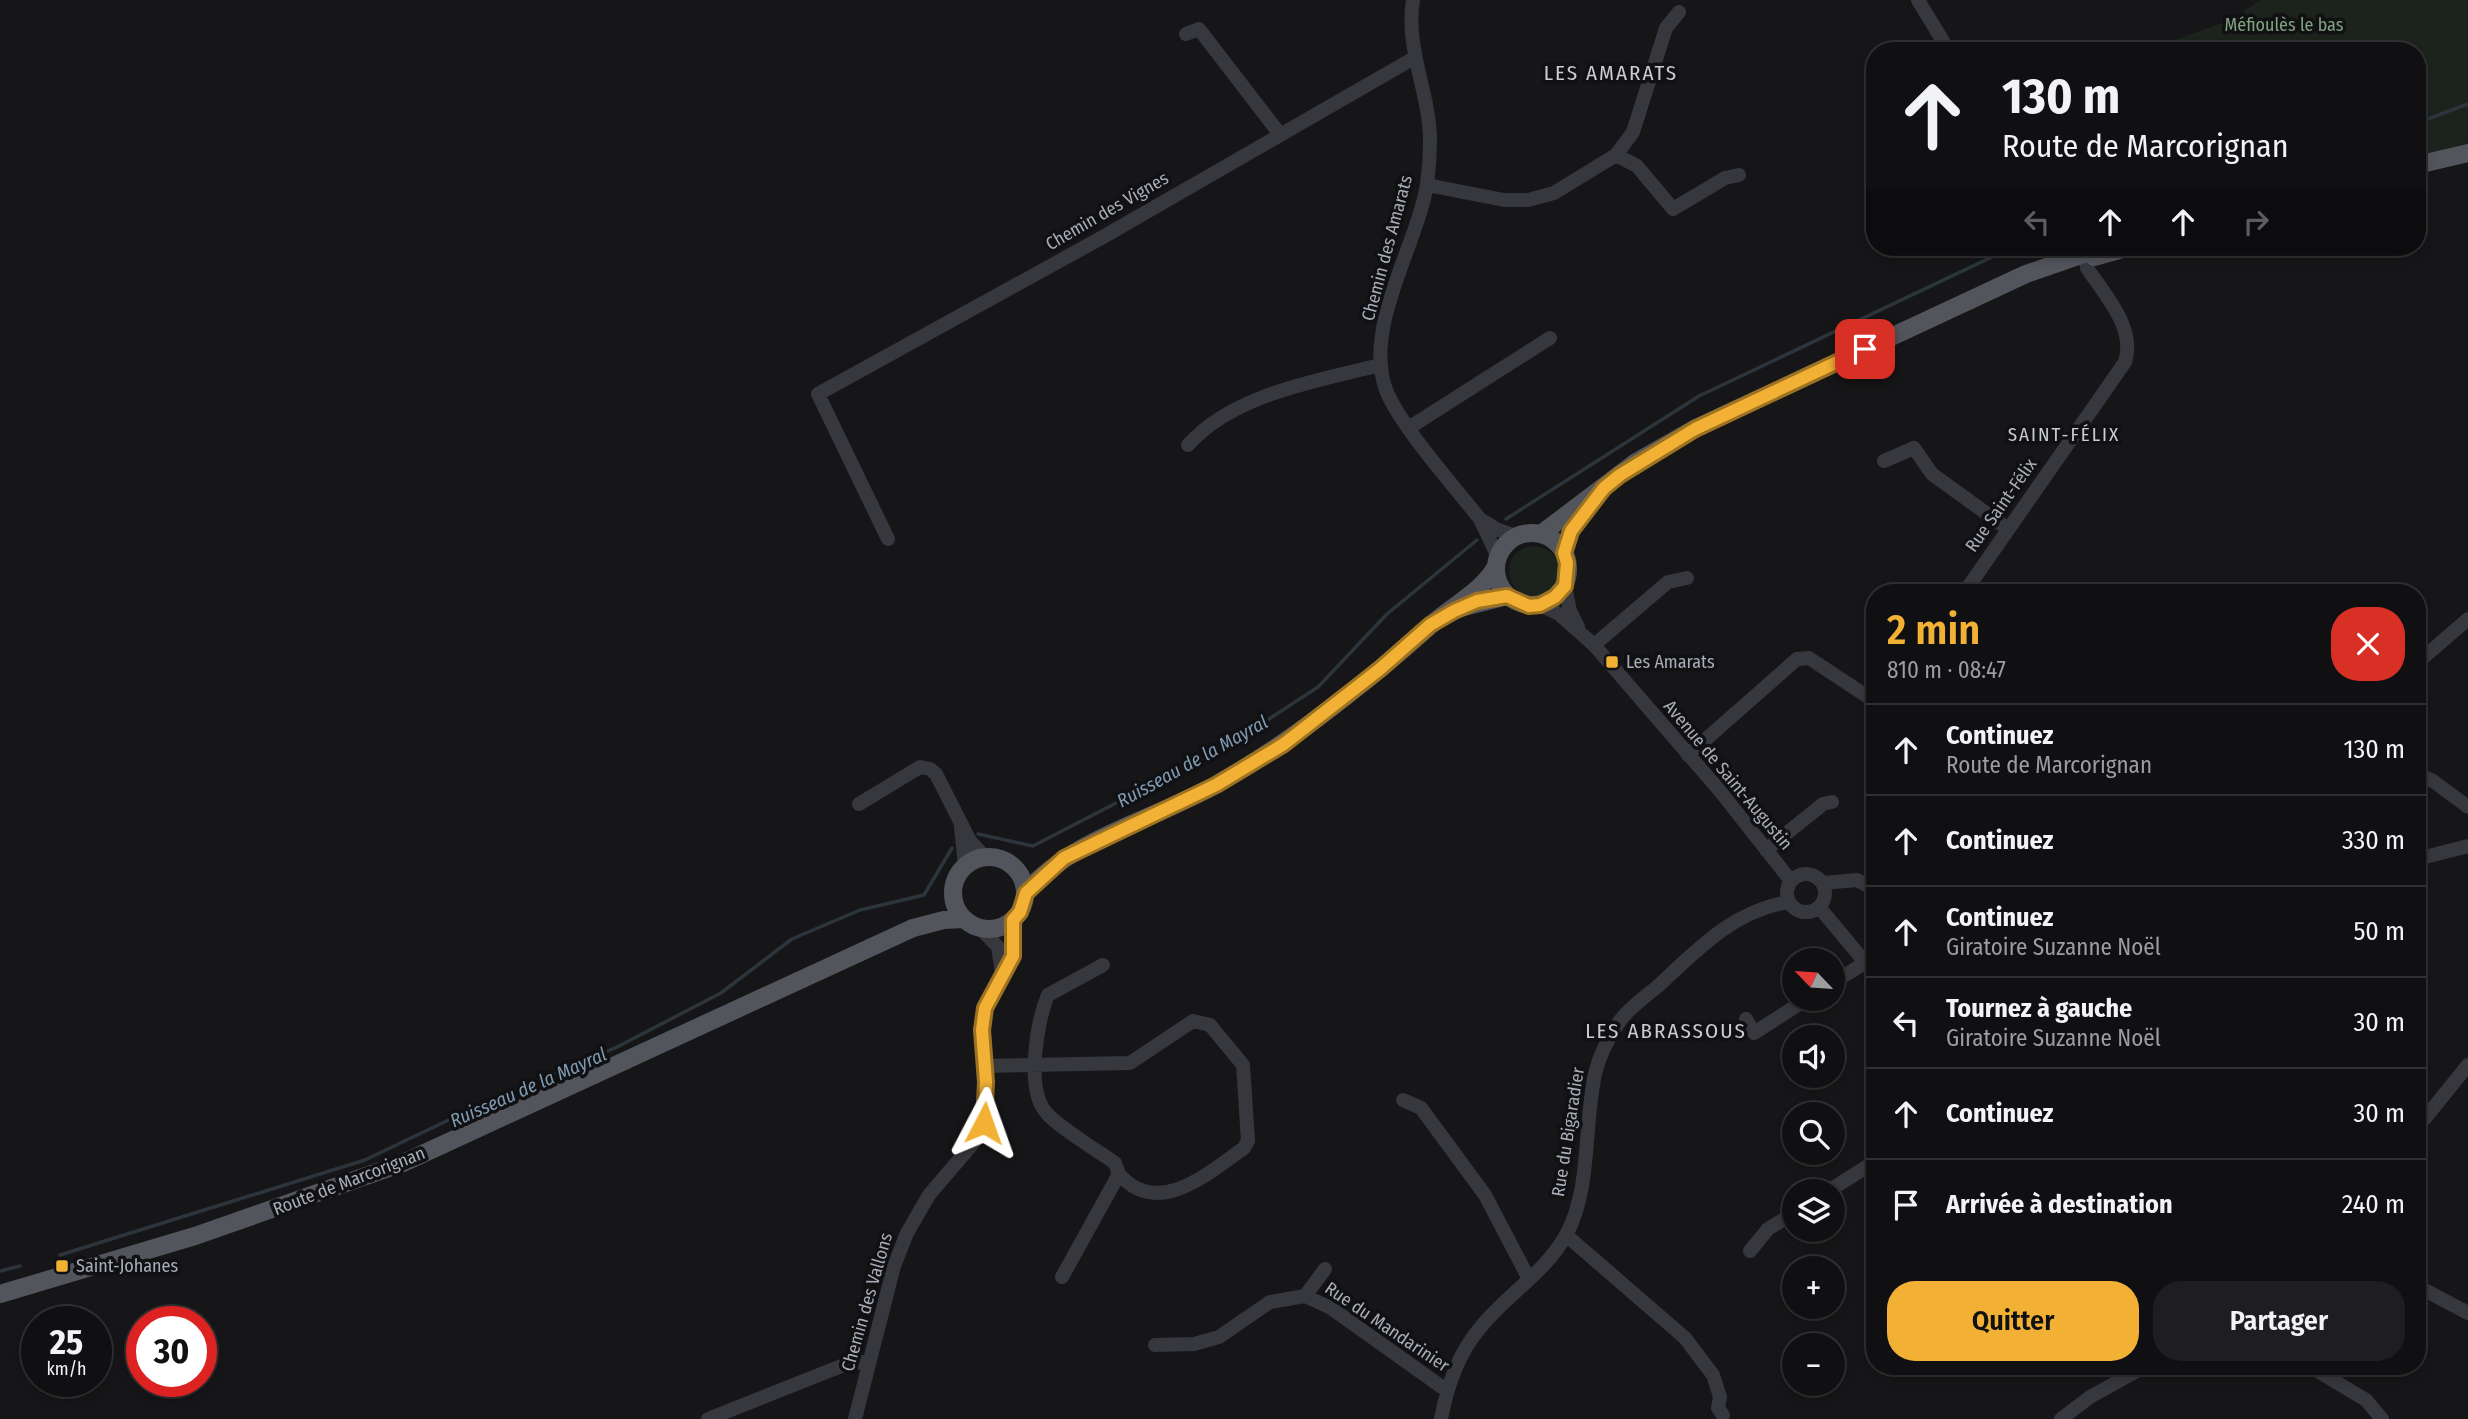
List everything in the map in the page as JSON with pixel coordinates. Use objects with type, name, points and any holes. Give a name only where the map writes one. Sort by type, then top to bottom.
[{"type":"main road","points":[[2435,160],[2468,147]]},
{"type":"main road","points":[[2426,162],[2468,153]]},
{"type":"main road","points":[[1541,534],[1636,462],[1695,429],[2061,256]]},
{"type":"main road","points":[[1962,304],[2097,256]]},
{"type":"main road","points":[[1564,553],[1571,531],[1604,488]]},
{"type":"main road","points":[[1064,858],[1026,893],[1020,912],[1013,920],[997,929],[972,924],[953,899],[953,887],[965,866],[985,857],[1028,864],[1064,858],[1216,785],[1284,744],[1484,584],[1506,543],[1516,536],[1541,534],[1555,541],[1564,553],[1567,563],[1565,586],[1555,597],[1540,605],[1529,606],[1507,596],[1498,583],[1497,562]]},
{"type":"main road","points":[[1430,625],[1477,601],[1507,596]]},
{"type":"main road","points":[[1009,863],[1018,871],[1026,893]]},
{"type":"main road","name":"Route de Marcorignan","points":[[913,928],[944,903],[953,887]]},
{"type":"main road","name":"Route de Marcorignan","points":[[0,1294],[195,1236],[403,1163],[913,928],[944,920],[972,924]]},
{"type":"street","name":"Chemin des Amarats","points":[[1413,0],[1410,19],[1414,58],[1427,102],[1430,140],[1427,185],[1385,321],[1380,365],[1392,402],[1480,519],[1497,562]]},
{"type":"street","points":[[1918,0],[1944,42]]},
{"type":"street","points":[[1427,185],[1507,201],[1528,200],[1555,193],[1616,155],[1633,132],[1666,29],[1679,12]]},
{"type":"street","points":[[1186,34],[1199,29],[1279,133]]},
{"type":"street","name":"Chemin des Vignes","points":[[888,539],[818,394],[1103,237],[1279,133],[1414,58]]},
{"type":"street","points":[[1616,155],[1637,166],[1672,209],[1725,178],[1739,175]]},
{"type":"street","name":"Rue Saint-Félix","points":[[1970,584],[2125,362],[2129,350],[2128,334],[2087,268],[2086,259]]},
{"type":"street","points":[[1410,427],[1550,338]]},
{"type":"street","points":[[1188,445],[1202,428],[1273,392],[1380,365]]},
{"type":"street","points":[[1884,461],[1914,448],[1932,474],[2008,529]]},
{"type":"street","name":"Chemin des Amarats","points":[[1480,519],[1496,529],[1516,536]]},
{"type":"street","points":[[1594,645],[1668,582],[1688,578]]},
{"type":"street","name":"Avenue de Saint-Augustin","points":[[1565,586],[1570,611],[1580,631]]},
{"type":"street","name":"Avenue de Saint-Augustin","points":[[1540,605],[1580,631],[1594,645],[1791,881]]},
{"type":"street","points":[[2426,655],[2468,619]]},
{"type":"street","points":[[1688,755],[1797,659],[1809,658],[1866,696]]},
{"type":"street","points":[[859,804],[920,767],[930,769],[936,774],[961,826],[985,857]]},
{"type":"street","points":[[2426,778],[2468,807]]},
{"type":"street","points":[[1766,850],[1823,804],[1832,802]]},
{"type":"street","points":[[961,826],[965,866]]},
{"type":"street","points":[[2426,857],[2468,846]]},
{"type":"street","points":[[1823,883],[1824,899],[1819,907],[1802,912],[1789,902],[1787,895],[1791,881],[1808,874],[1823,883],[1857,880],[1866,885]]},
{"type":"street","name":"Rue du Bigaradier","points":[[1441,1419],[1447,1390],[1461,1356],[1480,1327],[1547,1264],[1566,1235],[1579,1195],[1595,1072],[1607,1042],[1621,1019],[1716,933],[1743,916],[1789,902]]},
{"type":"street","points":[[1819,907],[1866,963]]},
{"type":"street","name":"Chemin des Vallons","points":[[855,1419],[894,1266],[907,1233],[929,1195],[975,1141],[984,1123],[985,1066],[982,1030],[985,1008],[1013,956],[1013,920]]},
{"type":"street","points":[[972,924],[998,947],[1002,973]]},
{"type":"street","points":[[985,1066],[1035,1064],[1130,1063],[1198,1021],[1210,1025],[1237,1054],[1243,1065],[1250,1133],[1244,1148],[1187,1186],[1167,1194],[1142,1190],[1127,1183],[1119,1174],[1115,1163],[1046,1112],[1039,1095],[1035,1064],[1041,1011],[1048,995],[1103,965]]},
{"type":"street","points":[[1845,978],[1866,970]]},
{"type":"street","points":[[1745,1020],[1754,1033],[1787,1012]]},
{"type":"street","points":[[2426,1117],[2468,1065]]},
{"type":"street","points":[[1402,1100],[1421,1108],[1485,1195],[1529,1279]]},
{"type":"street","points":[[1845,1181],[1866,1167]]},
{"type":"street","points":[[1062,1277],[1119,1174]]},
{"type":"street","points":[[1750,1251],[1768,1229],[1782,1220]]},
{"type":"street","points":[[1566,1235],[1698,1353],[1713,1375],[1720,1397],[1718,1408],[1723,1415]]},
{"type":"street","name":"Rue du Mandarinier","points":[[1306,1296],[1325,1269]]},
{"type":"street","points":[[2426,1291],[2468,1313]]},
{"type":"street","name":"Rue du Mandarinier","points":[[1154,1345],[1194,1344],[1219,1337],[1270,1302],[1306,1296],[1331,1308],[1447,1390]]},
{"type":"street","points":[[708,1419],[849,1363],[868,1362]]},
{"type":"street","points":[[2061,1419],[2090,1397],[2130,1375]]},
{"type":"street","points":[[2324,1375],[2366,1400],[2382,1419]]},
{"type":"green space","name":"Méfioulès le bas","points":[[2260,0],[2468,0],[2468,143],[2426,155],[2426,42],[2169,42],[2231,20]]},
{"type":"green space","points":[[1534,546],[1552,553],[1559,571],[1552,589],[1534,596],[1516,589],[1509,571],[1516,553]]},
{"type":"waterway","name":"Ruisseau de la Mayral","points":[[2426,120],[2468,104]]},
{"type":"waterway","name":"Ruisseau de la Mayral","points":[[1506,519],[1699,396],[1994,256]]},
{"type":"waterway","name":"Ruisseau de la Mayral","points":[[978,834],[1033,846],[1234,742],[1318,687],[1387,614],[1477,540]]},
{"type":"waterway","name":"Ruisseau de la Mayral","points":[[60,1255],[365,1160],[459,1115],[617,1047],[721,993],[792,939],[860,910],[924,895],[952,848]]},
{"type":"waterway","name":"Ruisseau de la Mayral","points":[[0,1271],[20,1266]]},
{"type":"place","name":"Les Amarats","points":[[1612,662]]},
{"type":"place","name":"Saint-Johanes","points":[[62,1266]]},
{"type":"district","name":"LES AMARATS","points":[[1611,73]]},
{"type":"district","name":"SAINT-FÉLIX","points":[[2064,434]]},
{"type":"district","name":"LES ABRASSOUS","points":[[1666,1031]]},
{"type":"route","points":[[984,1123],[986,1082],[982,1030],[985,1008],[1013,956],[1013,920],[1020,912],[1026,893],[1039,877],[1064,858],[1216,785],[1284,744],[1380,669],[1430,625],[1454,611],[1477,601],[1507,596],[1515,602],[1529,606],[1540,605],[1555,597],[1565,586],[1567,563],[1564,553],[1571,531],[1604,488],[1636,462],[1695,429],[1865,349]]}]
